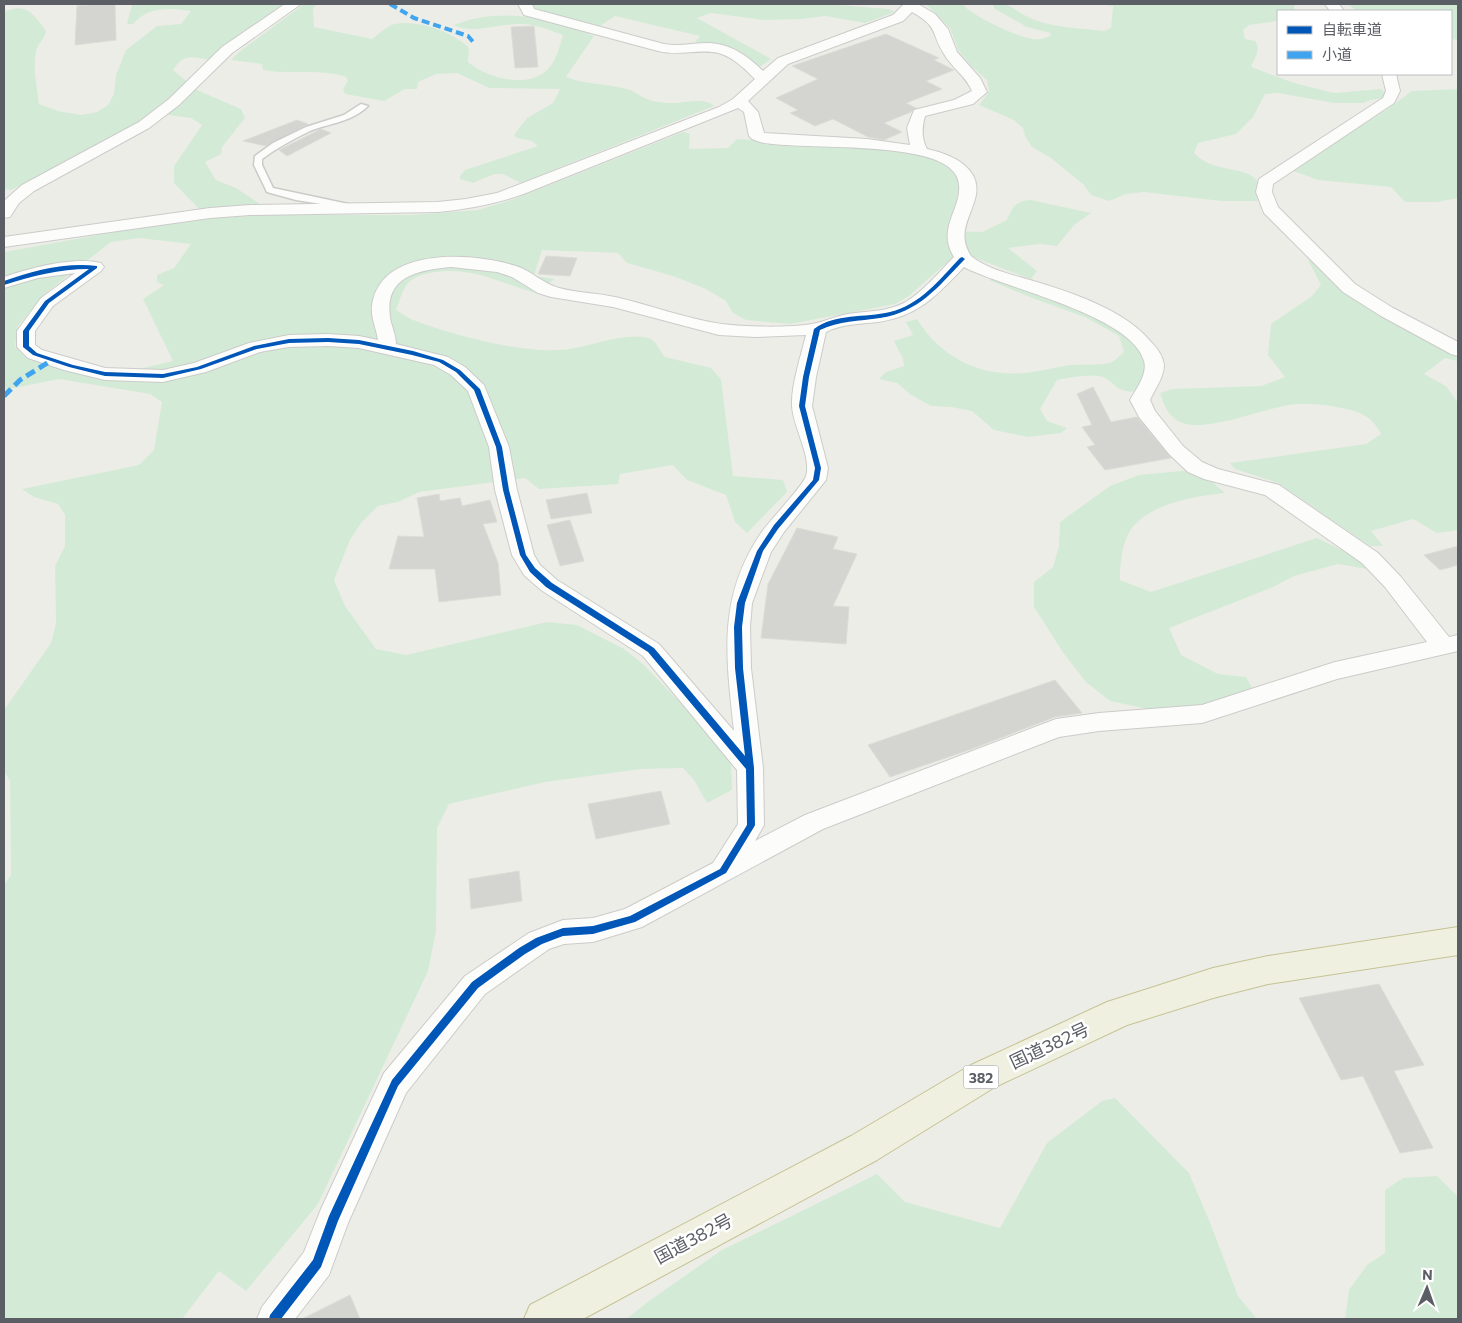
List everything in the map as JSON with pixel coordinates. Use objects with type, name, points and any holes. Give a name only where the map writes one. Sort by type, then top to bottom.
[{"type":"highway","name":"国道382号","points":[[544,1319],[864,1148],[983,1076],[1119,1013],[1214,983],[1268,970],[1458,941]]},
{"type":"street","points":[[4,214],[13,200],[28,188],[144,125],[174,102],[227,50],[294,4]]},
{"type":"street","points":[[525,4],[529,12],[570,21],[654,45],[677,50],[706,46],[727,51],[750,66],[763,78]]},
{"type":"street","points":[[4,242],[210,213],[250,210],[438,207],[501,196],[724,110],[738,102],[783,61],[898,18],[910,5],[930,17],[942,29],[950,53],[975,81],[980,92],[961,102],[919,113],[916,120],[914,138],[916,146],[922,152]]},
{"type":"street","points":[[1388,75],[1393,92],[1389,100],[1265,182],[1266,202],[1296,237],[1349,288],[1387,312],[1458,350]]},
{"type":"street","points":[[274,1319],[317,1263],[333,1220],[395,1083],[475,985],[539,941],[563,932],[593,930],[632,919],[814,822],[1056,728],[1099,722],[1202,714],[1336,671],[1451,644],[1370,558],[1314,518],[1272,490],[1211,474],[1195,467],[1176,450],[1146,413],[1140,400],[1153,375],[1155,364],[1153,356],[1134,335],[1080,304],[985,270],[962,259],[958,252],[958,219],[967,196],[967,183],[963,171],[953,163],[922,152],[872,144],[765,139],[757,136],[754,130],[754,116],[748,107],[738,102]]},
{"type":"street","points":[[387,347],[388,335],[381,320],[380,307],[386,288],[392,279],[405,271],[456,262],[499,267],[513,271],[548,291],[609,301],[721,329],[818,329],[838,320],[898,312],[912,306],[924,298],[962,259]]},
{"type":"street","points":[[4,283],[26,275],[72,267],[96,267],[47,302],[26,331],[26,347],[35,354],[71,366],[105,374],[163,376],[198,368],[256,347],[289,341],[336,340],[387,347],[441,361],[458,371],[477,389],[499,447],[506,490],[523,555],[532,570],[549,585],[651,650],[750,768]]},
{"type":"street","points":[[723,871],[751,825],[750,768],[739,668],[738,627],[741,603],[760,551],[776,527],[816,480],[818,468],[802,406],[806,377],[818,329]]},
{"type":"lane","points":[[360,208],[296,197],[270,190],[258,164],[258,158],[276,145],[309,129],[347,117],[364,106]]},
{"type":"green space","points":[[132,4],[283,4],[209,60],[198,58],[184,59],[173,70],[197,90],[241,109],[245,118],[222,147],[221,154],[205,162],[216,180],[236,188],[260,204],[200,210],[174,183],[174,166],[202,125],[191,118],[152,113],[65,163],[11,190],[4,189],[4,12],[18,8],[29,11],[46,31],[37,48],[35,61],[39,104],[58,111],[81,115],[97,112],[108,105],[114,94],[116,75],[126,50],[157,26],[181,24],[191,11],[167,9],[152,11],[139,18],[133,24],[127,24]]},
{"type":"green space","points":[[304,4],[317,4],[313,8],[314,27],[372,39],[386,28],[395,24],[414,23],[435,28],[454,37],[469,48],[468,62],[476,68],[496,77],[518,80],[539,76],[550,67],[563,35],[527,24],[477,29],[461,28],[454,25],[489,16],[542,19],[594,36],[566,77],[622,88],[656,102],[700,101],[714,106],[521,183],[503,174],[494,174],[473,183],[460,179],[465,170],[538,146],[532,141],[517,138],[514,135],[527,118],[553,103],[560,89],[489,88],[457,73],[436,74],[418,82],[417,89],[405,89],[384,101],[345,94],[343,89],[348,81],[346,77],[336,74],[263,70],[262,64],[231,60]]},
{"type":"green space","points":[[531,4],[825,4],[889,9],[895,12],[865,23],[825,16],[764,20],[711,13],[697,18],[771,59],[760,67],[729,49],[695,42],[700,36],[615,16],[600,26],[552,15],[543,12]]},
{"type":"green space","points":[[926,4],[963,4],[974,13],[1003,29],[1031,39],[1037,39],[1046,38],[1051,35],[1050,33],[1027,27],[995,9],[993,5],[1007,5],[1037,21],[1065,27],[1104,31],[1111,28],[1113,6],[1102,4],[1296,4],[1294,6],[1295,10],[1277,10],[1277,21],[1249,25],[1243,30],[1245,39],[1255,41],[1258,48],[1251,67],[1294,83],[1334,93],[1381,89],[1385,93],[1383,98],[1363,103],[1334,103],[1278,93],[1265,94],[1253,117],[1236,134],[1198,143],[1194,153],[1202,160],[1219,167],[1244,172],[1257,180],[1256,193],[1258,201],[1221,201],[1144,192],[1126,194],[1109,201],[1091,195],[1084,185],[1051,158],[1032,147],[1025,136],[1023,128],[1014,120],[979,105],[989,92],[987,80],[970,65],[958,50],[950,28]]},
{"type":"green space","points":[[1348,4],[1458,4],[1458,40],[1452,39],[1452,10],[1356,10]]},
{"type":"green space","points":[[1458,89],[1458,198],[1437,202],[1405,202],[1391,187],[1318,180],[1291,170],[1386,110],[1412,91]]},
{"type":"green space","points":[[683,132],[690,134],[689,149],[728,148],[737,139],[853,146],[906,152],[928,157],[952,169],[960,177],[951,231],[982,232],[1007,220],[1016,205],[1026,200],[1091,213],[1074,225],[1057,246],[1040,244],[1008,248],[1037,271],[1031,279],[975,258],[953,257],[909,296],[895,304],[790,324],[746,320],[733,313],[726,301],[706,289],[673,276],[627,263],[618,253],[542,250],[534,276],[554,279],[538,294],[485,276],[459,271],[427,273],[409,282],[396,310],[408,318],[451,333],[513,347],[552,350],[569,349],[619,338],[648,338],[653,341],[665,357],[711,368],[721,379],[733,476],[783,480],[787,492],[747,533],[735,522],[726,495],[687,480],[673,465],[620,474],[618,484],[539,489],[525,478],[419,492],[398,502],[378,506],[361,523],[350,540],[334,580],[345,606],[376,649],[406,655],[547,622],[577,625],[624,649],[643,664],[693,716],[731,763],[732,790],[707,803],[694,780],[683,768],[641,769],[545,782],[449,804],[437,828],[436,931],[428,971],[318,1204],[246,1291],[219,1271],[182,1319],[4,1319],[4,885],[11,875],[10,781],[4,771],[4,710],[51,643],[56,623],[55,566],[65,546],[65,515],[58,504],[34,497],[22,489],[139,465],[154,450],[162,402],[150,394],[59,379],[4,390],[4,252],[126,230],[214,218],[273,215],[411,215],[478,210],[514,199]],"holes":[[[139,238],[191,244],[174,268],[157,275],[157,282],[164,285],[143,299],[173,361],[135,370],[131,381],[38,362],[23,355],[15,346],[18,326],[43,295],[111,242]]]},
{"type":"green space","points":[[1315,258],[1456,354],[1457,361],[1445,358],[1424,374],[1446,386],[1458,403],[1458,530],[1437,533],[1413,519],[1371,531],[1383,546],[1370,546],[1278,483],[1235,469],[1230,463],[1366,444],[1381,434],[1371,420],[1357,412],[1325,405],[1296,404],[1277,407],[1232,420],[1201,425],[1178,421],[1166,409],[1160,393],[1172,389],[1261,386],[1285,377],[1268,355],[1271,324],[1312,296],[1321,285],[1308,260]]},
{"type":"green space","points":[[994,278],[1074,306],[1130,337],[1147,360],[1141,384],[1132,392],[1119,389],[1105,378],[1095,376],[1057,380],[1040,409],[1047,421],[1067,428],[1061,433],[1028,437],[994,430],[972,411],[931,406],[911,395],[897,383],[879,379],[886,372],[904,366],[903,359],[894,341],[913,335],[906,322],[917,319],[926,332],[949,354],[977,368],[992,372],[1024,373],[1070,365],[1104,364],[1114,361],[1124,352],[1119,336],[1085,317],[989,280]]},
{"type":"green space","points":[[1191,470],[1210,480],[1225,493],[1175,502],[1151,512],[1141,519],[1132,528],[1126,540],[1121,560],[1120,580],[1151,592],[1317,538],[1352,555],[1367,569],[1338,564],[1294,576],[1273,587],[1169,628],[1181,655],[1218,674],[1246,677],[1254,691],[1192,708],[1148,709],[1110,701],[1086,682],[1064,654],[1034,607],[1034,582],[1053,567],[1059,546],[1060,522],[1110,486],[1139,475]]},
{"type":"green space","points":[[1115,1098],[1189,1173],[1238,1296],[1257,1319],[626,1319],[722,1250],[877,1174],[905,1202],[1000,1228],[1047,1143],[1102,1101]]},
{"type":"green space","points":[[1437,1176],[1458,1197],[1458,1319],[1345,1319],[1349,1290],[1367,1265],[1385,1253],[1385,1190],[1403,1178]]},
{"type":"building","points":[[115,4],[116,40],[75,45],[77,6]]},
{"type":"building","points":[[534,26],[538,67],[515,68],[511,27]]},
{"type":"building","points":[[886,34],[939,58],[934,60],[954,70],[926,81],[942,89],[906,103],[916,108],[884,123],[902,132],[884,140],[868,137],[833,119],[815,126],[790,113],[798,110],[776,98],[818,79],[792,66]]},
{"type":"building","points":[[297,120],[308,124],[266,146],[243,141]]},
{"type":"building","points":[[321,129],[331,133],[287,156],[279,150]]},
{"type":"building","points":[[546,256],[577,258],[570,276],[538,274]]},
{"type":"building","points":[[1093,387],[1111,422],[1137,417],[1171,458],[1105,470],[1087,447],[1095,445],[1082,427],[1092,425],[1077,394]]},
{"type":"building","points":[[587,493],[592,513],[551,519],[546,500]]},
{"type":"building","points":[[439,494],[440,501],[460,498],[462,506],[490,500],[497,522],[483,524],[498,563],[501,595],[439,602],[435,569],[389,569],[398,536],[424,537],[417,498]]},
{"type":"building","points":[[570,520],[584,561],[560,566],[547,525]]},
{"type":"building","points":[[797,528],[838,537],[833,549],[857,554],[833,606],[849,607],[846,644],[761,638],[768,584]]},
{"type":"building","points":[[1458,546],[1458,565],[1440,570],[1424,555]]},
{"type":"building","points":[[1055,680],[1082,713],[1055,717],[972,749],[890,777],[868,745]]},
{"type":"building","points":[[661,791],[670,824],[596,839],[588,804]]},
{"type":"building","points":[[519,871],[522,901],[471,909],[469,879]]},
{"type":"building","points":[[1379,984],[1424,1065],[1394,1071],[1433,1148],[1400,1153],[1363,1076],[1341,1080],[1299,998]]},
{"type":"building","points":[[350,1295],[360,1319],[302,1319]]},
{"type":"marked path","points":[[390,4],[414,18],[468,36],[474,43]]},
{"type":"marked path","points":[[4,396],[20,380],[52,360]]},
{"type":"cycle path","points":[[274,1319],[317,1263],[333,1220],[395,1083],[475,985],[539,941],[563,932],[593,930],[632,919],[723,871],[751,825],[750,768],[739,668],[738,627],[741,603],[760,551],[776,527],[816,480],[818,468],[802,406],[806,377],[817,329],[837,321],[880,316],[909,307],[934,288],[962,259]]},
{"type":"cycle path","points":[[4,283],[49,271],[95,267],[47,302],[26,331],[26,347],[35,354],[71,366],[105,374],[163,376],[199,368],[256,347],[289,341],[328,340],[359,342],[413,353],[441,361],[458,371],[477,389],[499,447],[506,490],[523,555],[532,570],[549,585],[651,650],[750,768]]}]
